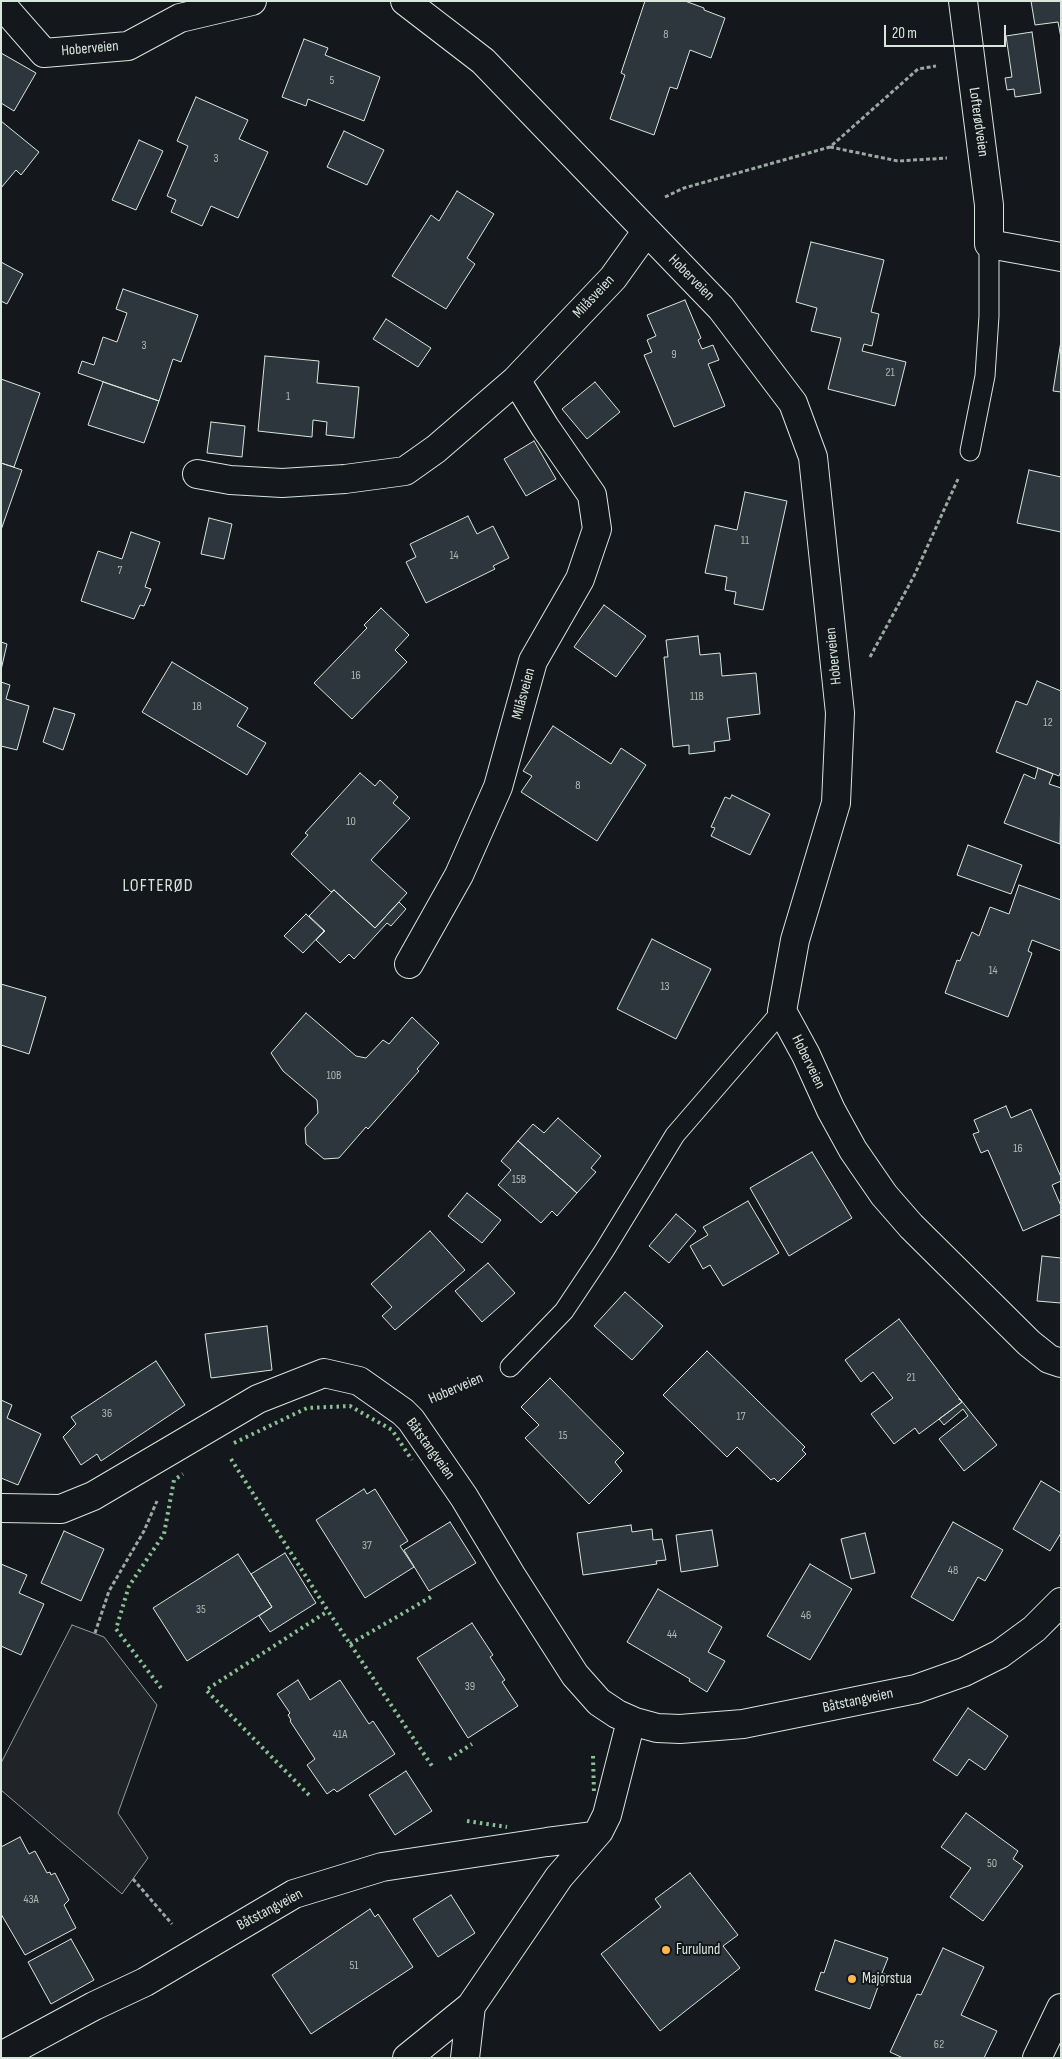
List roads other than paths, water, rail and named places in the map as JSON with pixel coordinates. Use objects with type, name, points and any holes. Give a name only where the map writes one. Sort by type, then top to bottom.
[{"type":"street","name":"Hoberveien","points":[[1,4],[44,53],[128,46],[180,18],[252,1]]},
{"type":"street","name":"Hoberveien","points":[[405,1],[483,61],[721,308],[793,403],[813,457],[840,713],[836,803],[795,940],[782,1011],[853,1150],[884,1195],[911,1226],[1029,1342],[1049,1359],[1061,1363]]},
{"type":"street","name":"Lofterødveien","points":[[962,1],[989,205],[989,244]]},
{"type":"street","name":"Milåsveien","points":[[197,474],[230,480],[282,483],[345,480],[405,471],[436,449],[516,380],[613,278],[638,222]]},
{"type":"street","points":[[989,244],[1061,257]]},
{"type":"street","name":"Milåsveien","points":[[409,964],[459,875],[498,786],[532,662],[580,579],[597,529],[592,495],[545,427],[516,380]]},
{"type":"street","name":"Båtstangveien","points":[[1,1508],[61,1509],[93,1496],[258,1399],[324,1372],[359,1381],[403,1412],[411,1420],[464,1497],[575,1675],[600,1702],[631,1721],[657,1728],[680,1729],[743,1724],[916,1688],[964,1672],[1000,1654],[1034,1629],[1061,1602]]},
{"type":"street","points":[[407,2058],[471,2006],[559,1877],[594,1836],[607,1815],[631,1721]]},
{"type":"street","name":"Båtstangveien","points":[[1,2056],[94,2006],[145,1982],[294,1894],[382,1868],[594,1836]]},
{"type":"street","points":[[465,2058],[471,2006]]},
{"type":"street","points":[[1037,2058],[1061,2008]]},
{"type":"lane","name":"Lofterødveien","points":[[970,451],[985,376],[989,316],[989,244]]},
{"type":"lane","points":[[510,1367],[564,1311],[604,1251],[675,1135],[782,1011]]},
{"type":"place","name":"Furulund","points":[[666,1950]]},
{"type":"place","name":"Majorstua","points":[[852,1979]]},
{"type":"district","name":"LOFTERØD","points":[[158,886]]}]
